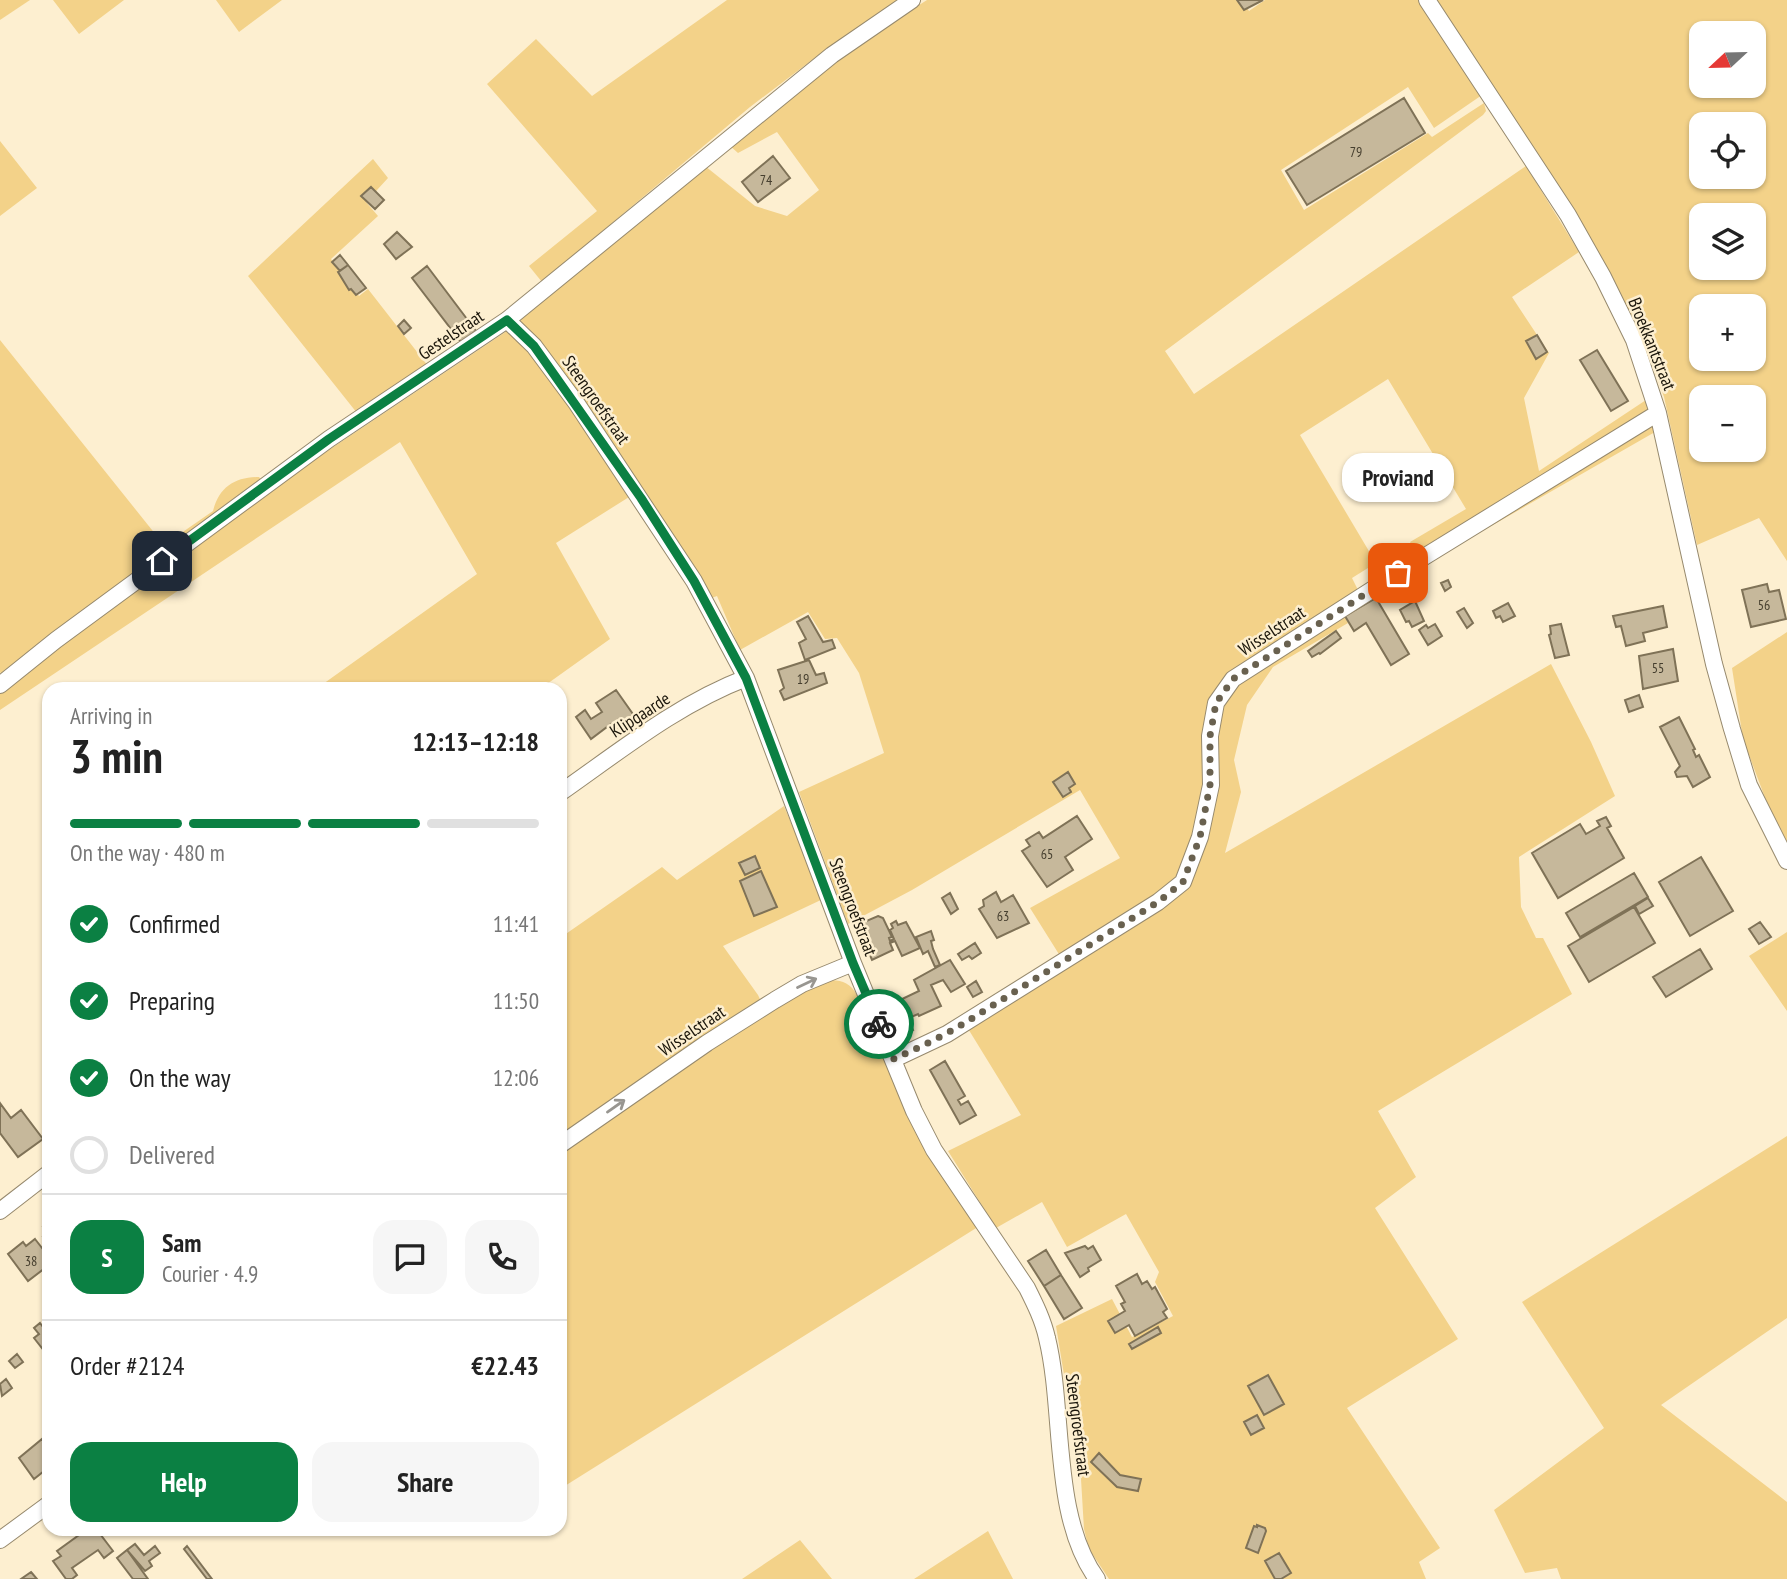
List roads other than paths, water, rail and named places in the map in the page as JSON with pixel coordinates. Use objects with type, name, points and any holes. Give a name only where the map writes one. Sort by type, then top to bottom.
[{"type":"street","name":"Gestelstraat","points":[[0,685],[77,624],[329,439],[507,320],[832,55],[912,0]]},
{"type":"street","name":"Broekkantstraat","points":[[1427,0],[1569,215],[1634,340],[1658,413],[1714,664],[1732,729],[1749,785],[1787,862]]},
{"type":"street","name":"Steengroefstraat","points":[[507,320],[534,346],[641,498],[694,581],[746,678],[853,963],[914,1111],[934,1150],[1027,1288],[1038,1310],[1047,1339],[1069,1511],[1079,1545],[1097,1579]]},
{"type":"street","name":"Wisselstraat","points":[[894,1059],[959,1027],[1158,902],[1183,882],[1200,837],[1210,785],[1210,736],[1216,703],[1233,679],[1398,573],[1658,413]]},
{"type":"street","name":"Klipgaarde","points":[[567,788],[660,722],[715,690],[746,678]]},
{"type":"street","name":"Wisselstraat","points":[[567,1140],[707,1043],[775,1000],[802,984],[853,963]]},
{"type":"street","points":[[0,1211],[42,1178]]},
{"type":"street","points":[[0,1540],[42,1509]]},
{"type":"place","name":"Proviand","points":[[1398,573]]}]
